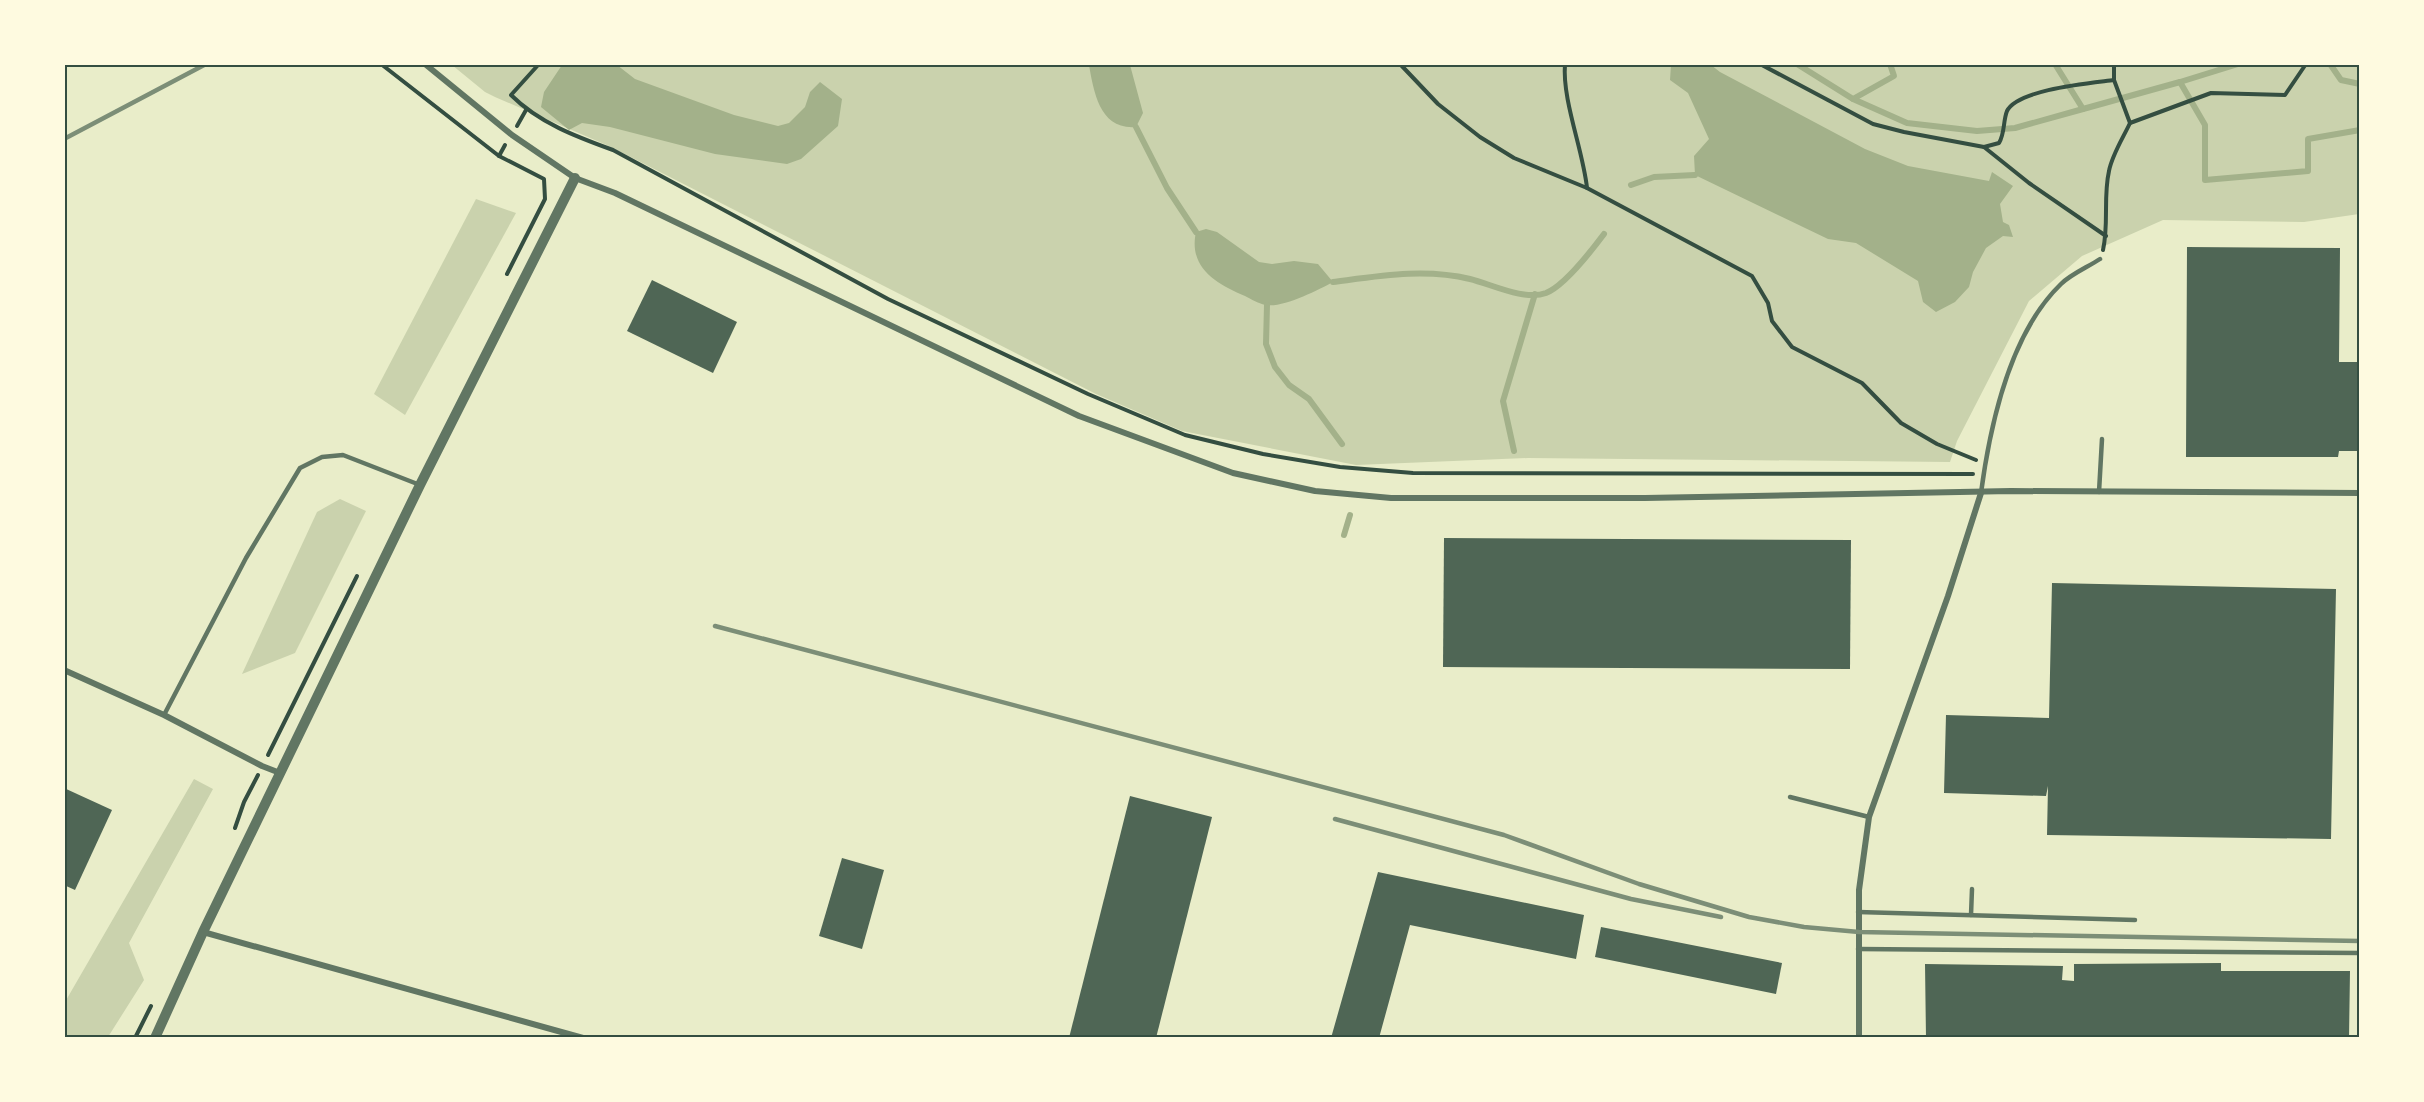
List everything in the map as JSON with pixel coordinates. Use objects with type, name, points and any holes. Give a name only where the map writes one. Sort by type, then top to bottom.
[{"type":"street","points":[[425,64],[512,135],[575,178],[615,193],[1079,416],[1233,473],[1315,491],[1391,498],[1645,498],[2099,492],[2360,494]]},
{"type":"street","points":[[155,1038],[203,932],[420,485],[575,178]]},
{"type":"street","points":[[1859,1038],[1858,912],[1869,817],[1948,596],[1981,493]]},
{"type":"street","points":[[64,670],[164,715],[262,766],[281,773]]},
{"type":"street","points":[[203,932],[583,1038]]},
{"type":"lane","points":[[1981,493],[1992,423],[2015,356],[2032,320],[2061,283],[2100,260]]},
{"type":"lane","points":[[2099,492],[2102,438]]},
{"type":"lane","points":[[164,715],[246,558],[300,468],[322,457],[344,455],[420,485]]},
{"type":"lane","points":[[1790,797],[1869,817]]},
{"type":"lane","points":[[1971,915],[1972,889]]},
{"type":"lane","points":[[1858,912],[2135,920]]},
{"type":"lane","points":[[1858,949],[2360,953]]},
{"type":"path","points":[[381,64],[499,156],[544,179],[545,199],[503,282]]},
{"type":"path","points":[[539,64],[511,95],[526,110],[573,135],[614,150],[888,299],[1088,394],[1185,435],[1263,454],[1340,467],[1413,472],[1946,475],[1984,473]]},
{"type":"path","points":[[1400,64],[1437,104],[1480,137],[1514,158],[1587,188],[1752,276],[1768,303],[1772,321],[1792,347],[1862,383],[1901,423],[1937,444],[1985,464]]},
{"type":"path","points":[[1565,64],[1564,80],[1584,163],[1587,188]]},
{"type":"path","points":[[1760,64],[1873,124],[1984,147],[1999,143],[2004,134],[2007,111],[2015,103],[2056,87],[2114,80]]},
{"type":"path","points":[[2114,64],[2114,80],[2130,123]]},
{"type":"path","points":[[1984,147],[2029,183],[2106,236],[2105,206],[2109,169],[2130,123],[2211,93],[2284,95],[2306,64]]},
{"type":"path","points":[[499,156],[526,110]]},
{"type":"path","points":[[232,835],[244,802],[357,575]]},
{"type":"path","points":[[135,1038],[155,997]]},
{"type":"shaded area","points":[[452,65],[2359,65],[2359,214],[2304,222],[2163,220],[2082,256],[2029,301],[1957,441],[1950,462],[1528,458],[1356,465],[1182,431],[1096,394],[611,147],[485,92]]},
{"type":"shaded area","points":[[562,65],[617,65],[635,79],[734,115],[778,126],[789,123],[805,107],[810,92],[820,82],[842,99],[838,126],[801,159],[787,164],[715,154],[610,127],[582,123],[569,130],[541,107],[544,92]]},
{"type":"shaded area","points":[[1089,65],[1130,65],[1143,113],[1136,127],[1114,123],[1107,116],[1101,108],[1093,87]]},
{"type":"shaded area","points":[[1671,65],[1711,65],[1720,72],[1865,149],[1908,166],[1989,181],[1992,172],[2013,186],[2000,204],[2003,222],[2009,225],[2013,237],[2003,236],[1986,248],[1973,272],[1969,287],[1955,302],[1936,312],[1923,302],[1918,281],[1856,243],[1828,239],[1695,175],[1694,156],[1709,139],[1688,93],[1670,80]]},
{"type":"shaded area","points":[[476,199],[516,213],[405,415],[374,394]]},
{"type":"shaded area","points":[[1206,229],[1217,232],[1259,262],[1272,264],[1294,261],[1318,264],[1333,282],[1282,304],[1258,303],[1215,280],[1201,265],[1196,255],[1196,232]]},
{"type":"shaded area","points":[[340,499],[366,511],[295,653],[242,674],[317,512]]},
{"type":"shaded area","points":[[194,779],[213,789],[129,943],[144,980],[108,1037],[65,1037],[65,1002]]},
{"type":"building","points":[[2187,247],[2340,248],[2339,362],[2360,362],[2360,451],[2339,451],[2338,457],[2186,457]]},
{"type":"building","points":[[652,280],[737,322],[713,373],[627,331]]},
{"type":"building","points":[[1444,538],[1851,540],[1850,669],[1443,667]]},
{"type":"building","points":[[2052,583],[2336,589],[2331,839],[2047,835],[2048,786],[2046,796],[1944,793],[1946,715],[2049,718]]},
{"type":"building","points":[[64,788],[112,810],[75,890],[64,885]]},
{"type":"building","points":[[1130,796],[1212,817],[1156,1038],[1069,1038]]},
{"type":"building","points":[[842,858],[884,870],[862,949],[819,936]]},
{"type":"building","points":[[1378,872],[1584,915],[1576,959],[1410,925],[1379,1038],[1331,1038]]},
{"type":"building","points":[[1601,927],[1782,963],[1776,994],[1595,957]]},
{"type":"building","points":[[2221,963],[2221,971],[2350,971],[2349,1038],[1926,1038],[1925,964],[2063,966],[2062,980],[2074,981],[2074,964]]},
{"type":"waterway","points":[[1797,64],[1853,99],[1894,76],[1890,64]]},
{"type":"waterway","points":[[2055,64],[2083,109],[2180,82],[2205,125],[2205,180],[2308,171],[2308,139],[2360,130]]},
{"type":"waterway","points":[[2180,82],[2238,64]]},
{"type":"waterway","points":[[2330,64],[2341,80],[2360,84]]},
{"type":"waterway","points":[[1853,99],[1907,123],[1977,131],[2015,128],[2083,109]]},
{"type":"waterway","points":[[1136,127],[1167,188],[1196,232]]},
{"type":"waterway","points":[[1631,185],[1654,177],[1695,175]]},
{"type":"waterway","points":[[1333,282],[1402,274],[1436,274],[1470,279],[1508,291],[1537,295],[1546,293],[1561,283],[1604,234]]},
{"type":"waterway","points":[[1514,451],[1503,401],[1535,294]]},
{"type":"waterway","points":[[1267,305],[1266,344],[1275,367],[1289,385],[1309,399],[1342,444]]},
{"type":"waterway","points":[[1344,535],[1350,515]]},
{"type":"railway","points":[[64,139],[206,64]]},
{"type":"railway","points":[[715,626],[1504,835],[1639,884],[1749,917],[1804,927],[1859,932],[2360,941]]},
{"type":"railway","points":[[1335,819],[1631,899],[1721,917]]}]
